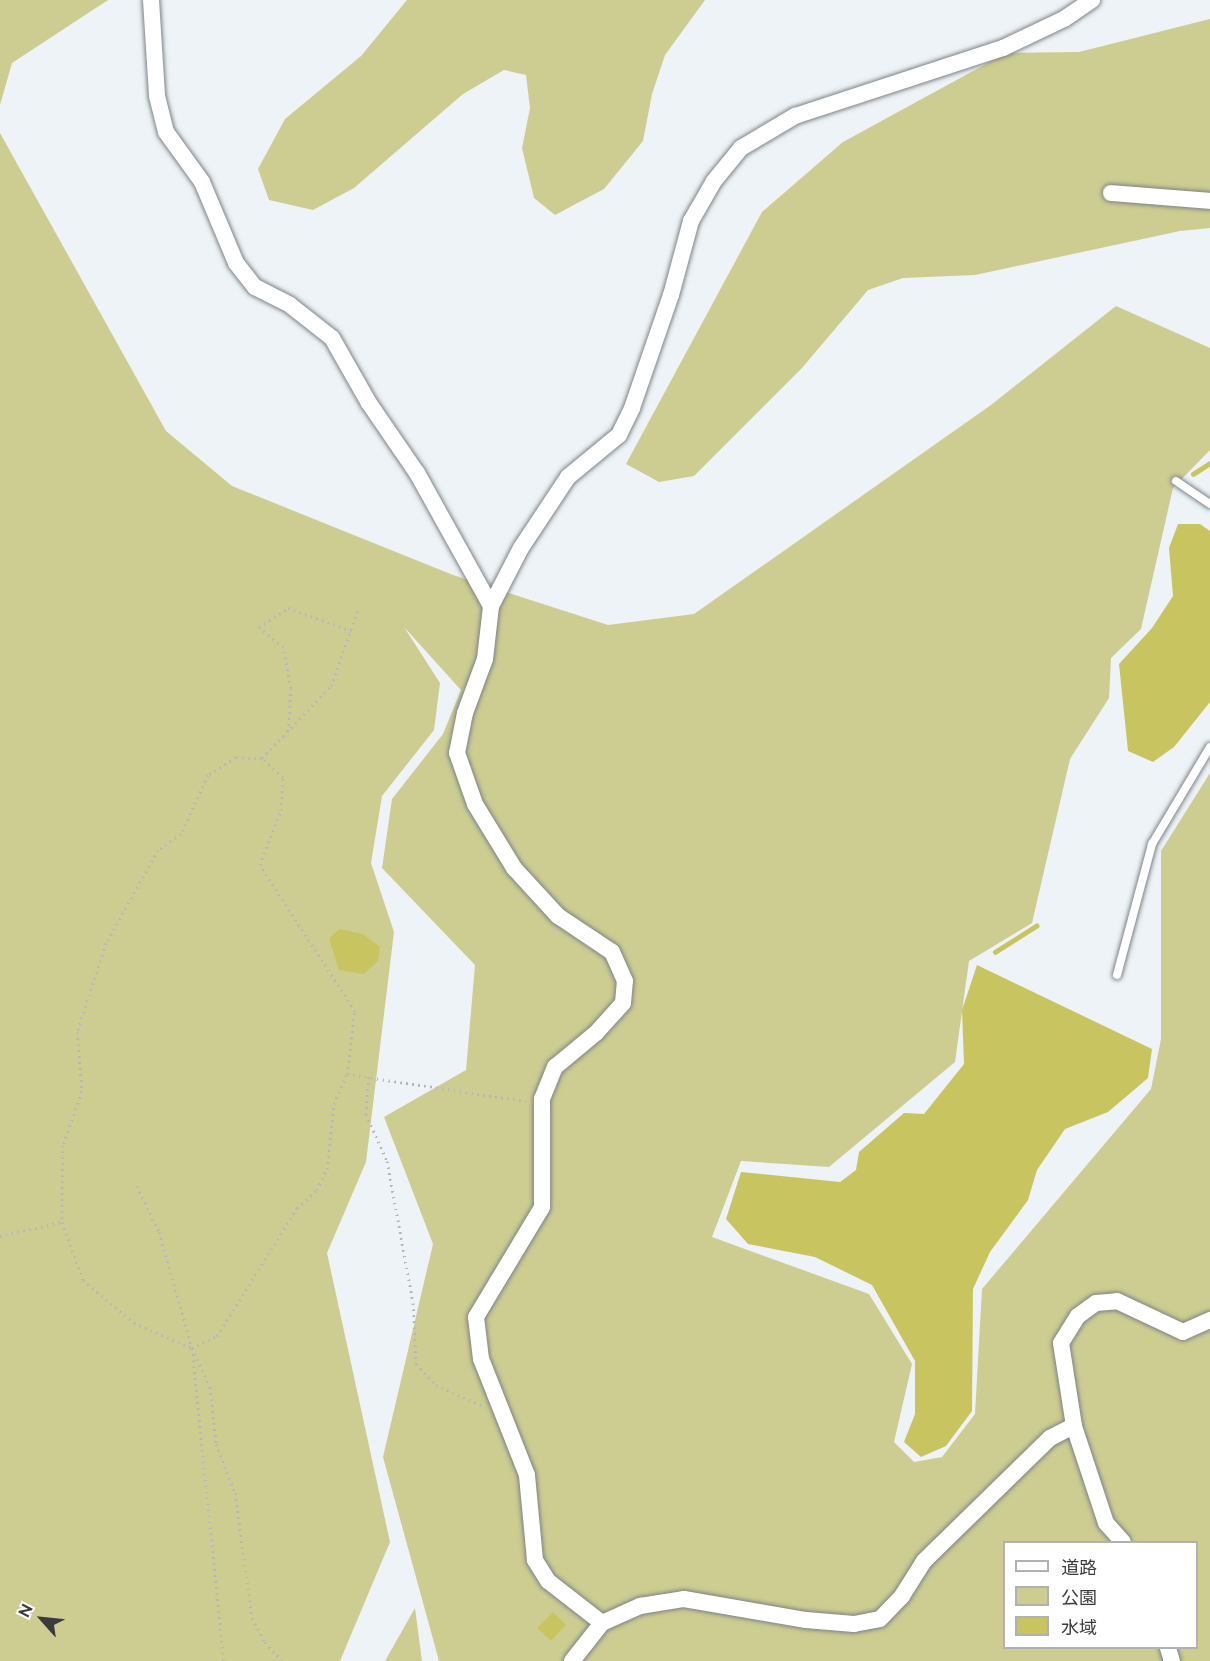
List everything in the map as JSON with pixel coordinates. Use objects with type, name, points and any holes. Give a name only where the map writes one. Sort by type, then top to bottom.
[{"type":"street","points":[[151,0],[157,96],[166,132],[202,182],[236,263],[255,287],[290,305],[332,338],[369,403],[417,473],[491,606]]},
{"type":"street","points":[[602,1623],[548,1581],[535,1560],[527,1475],[481,1359],[476,1317],[542,1207],[542,1099],[555,1067],[596,1033],[623,1003],[625,981],[612,952],[558,916],[514,868],[475,804],[457,753],[465,713],[485,659],[491,606],[521,548],[568,477],[619,435],[671,295],[691,221],[714,181],[741,148],[795,116],[1003,48],[1064,19],[1092,0]]},
{"type":"street","points":[[1111,193],[1210,201]]},
{"type":"street","points":[[1122,1541],[1106,1523],[1074,1426],[1061,1343],[1078,1316],[1096,1303],[1117,1301],[1183,1332],[1210,1320]]},
{"type":"street","points":[[572,1661],[602,1623],[640,1606],[684,1599],[806,1620],[854,1624],[880,1619],[902,1596],[924,1561],[1050,1438],[1074,1426]]},
{"type":"lane","points":[[1176,481],[1210,504]]},
{"type":"lane","points":[[1117,975],[1152,844],[1210,747]]},
{"type":"path","points":[[288,731],[291,688],[283,647],[259,627],[288,608],[351,631]]},
{"type":"path","points":[[262,758],[331,686],[358,610]]},
{"type":"path","points":[[236,757],[262,758],[283,777],[281,810],[261,865],[355,1011],[347,1074],[334,1104],[327,1169],[317,1190],[297,1208],[217,1336],[192,1348],[134,1323],[83,1280],[62,1222],[63,1145],[82,1090],[77,1032],[106,944],[158,850],[182,834],[208,775],[236,757]]},
{"type":"path","points":[[347,1074],[528,1101],[542,1099]]},
{"type":"path","points":[[369,1077],[366,1114],[387,1161],[413,1303],[416,1364],[436,1385],[490,1410],[501,1410]]},
{"type":"path","points":[[137,1186],[159,1232],[192,1348],[210,1387],[216,1444],[235,1493],[252,1618],[265,1642],[282,1661]]},
{"type":"path","points":[[0,1236],[62,1222]]},
{"type":"path","points":[[192,1348],[224,1661]]},
{"type":"green space","points":[[0,0],[108,0],[12,63],[0,105]]},
{"type":"green space","points":[[407,0],[705,0],[665,55],[652,94],[643,141],[604,189],[555,215],[534,198],[522,148],[530,108],[526,75],[504,70],[463,94],[354,188],[313,210],[269,200],[258,169],[285,119],[361,56]]},
{"type":"green space","points":[[1210,19],[1210,228],[1180,231],[975,275],[903,278],[868,290],[802,368],[694,476],[659,482],[626,464],[762,212],[843,142],[1006,53],[1079,52]]},
{"type":"green space","points":[[0,133],[166,431],[232,486],[453,575],[608,625],[694,614],[991,405],[1116,306],[1210,348],[1210,450],[1173,488],[1141,629],[1111,658],[1109,698],[1070,759],[1032,923],[969,961],[955,1062],[829,1167],[741,1161],[712,1237],[869,1294],[912,1364],[894,1442],[914,1462],[942,1457],[975,1414],[982,1289],[1151,1089],[1161,1039],[1161,851],[1210,773],[1210,1661],[439,1661],[383,1457],[433,1244],[384,1117],[466,1070],[475,965],[382,868],[392,799],[443,734],[461,690],[404,627],[440,683],[434,730],[382,796],[371,863],[394,932],[366,1162],[327,1253],[390,1542],[340,1661],[0,1661]]},
{"type":"green space","points":[[415,1608],[422,1661],[385,1661]]},
{"type":"water","points":[[1178,524],[1200,524],[1210,531],[1210,702],[1174,747],[1153,762],[1128,751],[1119,664],[1152,628],[1173,596],[1169,548]]},
{"type":"water","points":[[339,929],[363,934],[380,947],[378,961],[364,974],[339,970],[329,939]]},
{"type":"water","points":[[977,965],[1152,1049],[1148,1078],[1108,1112],[1065,1129],[1037,1170],[1028,1200],[990,1252],[973,1289],[972,1411],[946,1446],[921,1457],[904,1442],[915,1414],[915,1361],[872,1285],[815,1257],[748,1244],[726,1219],[741,1172],[840,1182],[856,1170],[859,1152],[904,1113],[924,1114],[964,1064],[962,1010]]},
{"type":"water","points":[[553,1612],[566,1625],[551,1641],[537,1628]]},
{"type":"waterway","points":[[1193,474],[1210,463]]},
{"type":"waterway","points":[[995,952],[1036,926]]}]
